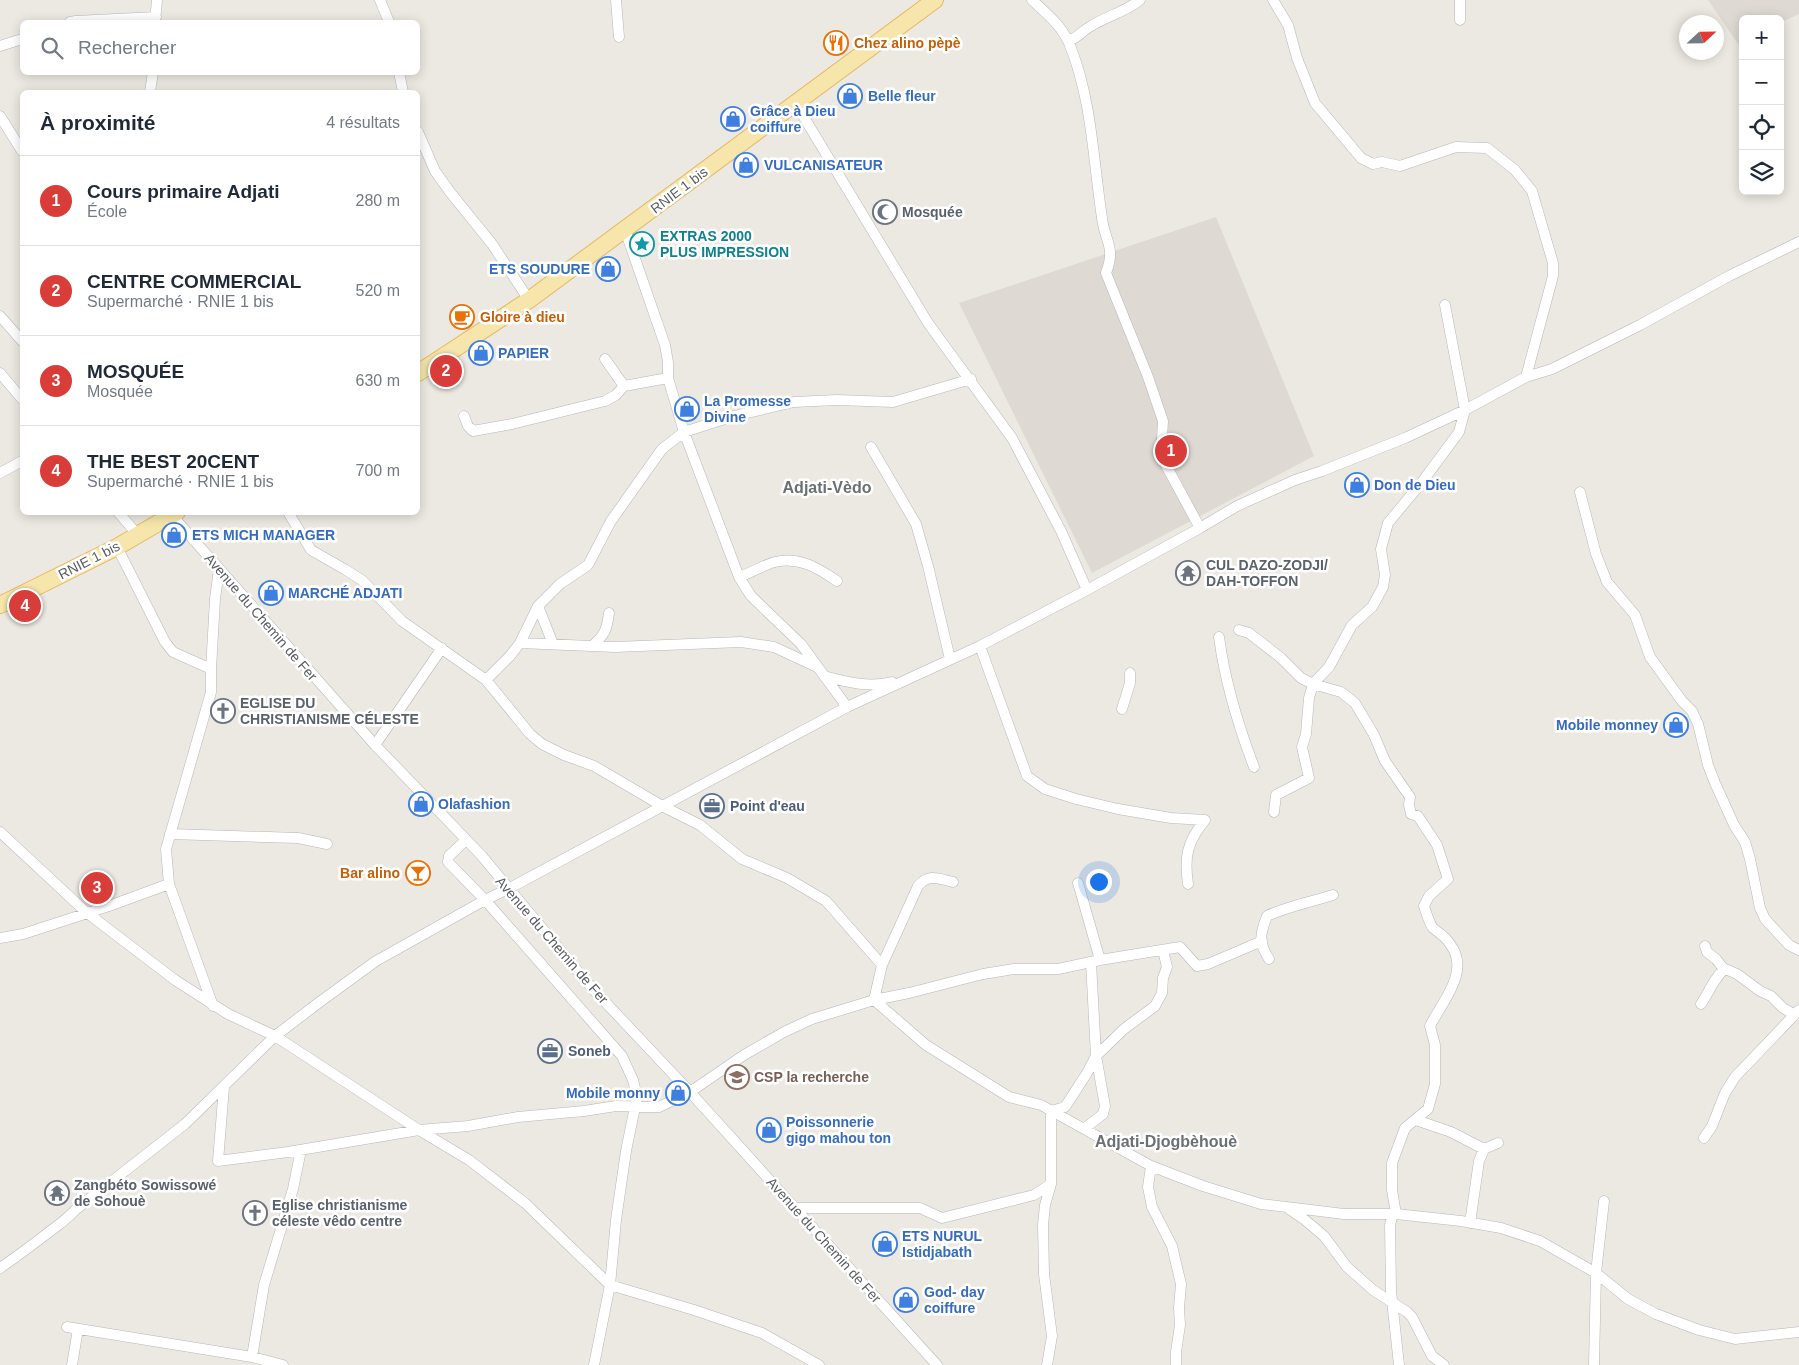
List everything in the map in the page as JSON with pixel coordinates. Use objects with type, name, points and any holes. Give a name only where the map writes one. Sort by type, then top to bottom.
[{"type":"main road","name":"RNIE 1 bis","points":[[420,372],[530,300],[935,0]]},
{"type":"main road","name":"RNIE 1 bis","points":[[0,604],[117,547],[171,515]]},
{"type":"street","points":[[120,20],[156,20],[157,0]]},
{"type":"street","points":[[380,0],[388,20]]},
{"type":"street","points":[[616,0],[619,37]]},
{"type":"street","points":[[1032,0],[1058,24],[1068,41],[1086,98],[1102,221],[1110,249],[1111,260],[1106,273],[1148,377],[1163,421],[1161,456],[1200,528]]},
{"type":"street","points":[[1068,41],[1076,39],[1090,26],[1130,8],[1140,0]]},
{"type":"street","points":[[1274,0],[1288,25],[1297,58],[1315,103],[1361,158],[1374,164],[1382,162],[1400,166],[1456,147],[1487,148],[1515,170],[1532,191],[1553,263],[1553,276],[1526,377]]},
{"type":"street","points":[[1460,0],[1460,20]]},
{"type":"street","points":[[0,46],[20,40]]},
{"type":"street","points":[[150,90],[153,75]]},
{"type":"street","points":[[400,75],[403,90]]},
{"type":"street","points":[[796,104],[928,323],[971,379],[1012,438],[1061,531],[1087,590]]},
{"type":"street","points":[[0,116],[20,148]]},
{"type":"street","points":[[420,137],[435,171],[492,244],[530,300]]},
{"type":"street","points":[[625,230],[665,346],[668,378],[684,432],[739,577],[751,596],[801,644],[847,707]]},
{"type":"street","points":[[0,1268],[34,1244],[75,1209],[185,1124],[275,1036],[376,961],[485,900],[508,890],[664,807],[754,756],[847,707],[980,646],[1087,590],[1237,506],[1295,480],[1405,438],[1465,410],[1526,377],[1552,369],[1640,325],[1729,276],[1799,242]]},
{"type":"street","points":[[1274,812],[1276,795],[1309,778],[1302,747],[1306,734],[1309,698],[1313,684],[1329,667],[1352,625],[1372,607],[1383,587],[1385,575],[1381,549],[1388,523],[1422,482],[1459,432],[1465,410],[1445,305]]},
{"type":"street","points":[[0,316],[20,339]]},
{"type":"street","points":[[605,359],[624,386]]},
{"type":"street","points":[[0,373],[20,397]]},
{"type":"street","points":[[464,416],[468,426],[473,431],[512,424],[604,401],[616,395],[624,386],[668,378]]},
{"type":"street","points":[[486,680],[520,643],[538,606],[560,584],[588,565],[611,521],[662,449],[684,432],[734,416],[794,402],[837,400],[893,402],[971,379]]},
{"type":"street","points":[[871,447],[916,524],[950,659]]},
{"type":"street","points":[[0,472],[20,462]]},
{"type":"street","points":[[1580,492],[1596,554],[1608,582],[1634,615],[1650,657],[1682,701],[1692,711],[1698,724],[1708,765],[1715,783],[1734,825],[1745,842],[1760,908],[1765,919],[1789,945],[1799,950]]},
{"type":"street","points":[[121,515],[137,534]]},
{"type":"street","name":"Avenue du Chemin de Fer","points":[[174,515],[219,569],[375,745],[466,840],[591,986],[690,1092],[937,1365]]},
{"type":"street","points":[[290,515],[311,550],[363,581],[402,621],[486,680],[530,734],[542,744],[564,755],[594,766],[664,807],[700,824],[742,859],[787,878],[826,902],[882,965]]},
{"type":"street","points":[[117,547],[165,642],[173,652],[211,669]]},
{"type":"street","points":[[739,577],[776,562],[802,561],[820,569],[837,581]]},
{"type":"street","points":[[213,1006],[169,884],[166,849],[211,692],[215,598],[219,569]]},
{"type":"street","points":[[538,606],[554,644]]},
{"type":"street","points":[[592,646],[602,637],[607,628],[609,613]]},
{"type":"street","points":[[1239,630],[1249,634],[1281,658],[1302,678],[1313,684],[1341,692],[1355,703],[1374,735],[1385,761],[1410,797],[1408,805],[1411,814],[1418,816],[1437,845],[1448,879],[1429,896],[1424,906],[1433,927],[1452,945],[1458,961],[1456,979],[1430,1026],[1435,1045],[1435,1084],[1428,1109],[1405,1128],[1392,1163],[1392,1190],[1395,1214],[1390,1225],[1392,1303],[1399,1365]]},
{"type":"street","points":[[1219,637],[1224,670],[1235,714],[1254,767]]},
{"type":"street","points":[[520,643],[615,647],[741,642],[774,647],[821,672],[853,683],[882,685],[908,679]]},
{"type":"street","points":[[980,646],[1027,776],[1045,789],[1076,799],[1127,811],[1171,818],[1205,820],[1189,845],[1186,858],[1188,884]]},
{"type":"street","points":[[375,745],[442,648]]},
{"type":"street","points":[[1122,709],[1130,683],[1130,673]]},
{"type":"street","points":[[0,832],[86,912],[175,980],[213,1006],[275,1036],[419,1130],[469,1160],[525,1203],[610,1285],[762,1333],[819,1365]]},
{"type":"street","points":[[170,834],[298,838],[327,844]]},
{"type":"street","points":[[466,840],[449,856],[448,862],[485,900],[622,1056],[633,1080],[637,1097],[626,1151],[616,1220],[610,1285],[594,1365]]},
{"type":"street","points":[[874,1000],[882,965],[918,886],[929,877],[953,882]]},
{"type":"street","points":[[0,938],[23,934],[169,884]]},
{"type":"street","points":[[1078,884],[1095,961],[1096,1056],[1105,1106],[1103,1114],[1085,1128]]},
{"type":"street","points":[[1268,959],[1261,947],[1262,929],[1267,916],[1333,895]]},
{"type":"street","points":[[224,1087],[218,1161],[301,1150],[419,1130],[468,1126],[518,1116],[584,1111],[616,1106],[659,1107],[690,1092],[744,1055],[784,1032],[812,1019],[874,1000],[983,974],[1014,969],[1058,969],[1180,947],[1197,966],[1208,964],[1262,941]]},
{"type":"street","points":[[1704,1138],[1712,1126],[1725,1093],[1735,1077],[1797,1012],[1783,1008],[1770,996],[1725,969],[1707,952],[1705,946]]},
{"type":"street","points":[[1051,1111],[1065,1107],[1096,1056],[1124,1029],[1155,1006],[1162,993],[1167,967],[1163,950]]},
{"type":"street","points":[[1701,1004],[1721,972],[1725,969]]},
{"type":"street","points":[[874,1000],[926,1045],[1009,1096],[1041,1105],[1151,1166],[1203,1186],[1252,1202],[1286,1207],[1344,1214],[1395,1214],[1500,1228],[1540,1241],[1596,1273],[1635,1302],[1656,1314],[1699,1330],[1735,1339],[1799,1332]]},
{"type":"street","points":[[1047,1365],[1052,1336],[1044,1274],[1043,1225],[1044,1205],[1051,1184],[1051,1111]]},
{"type":"street","points":[[1416,1120],[1451,1132],[1484,1149]]},
{"type":"street","points":[[1470,1223],[1479,1161],[1484,1149],[1498,1142]]},
{"type":"street","points":[[252,1356],[264,1285],[292,1189],[301,1150]]},
{"type":"street","points":[[1151,1166],[1148,1187],[1152,1207],[1172,1246],[1181,1284],[1180,1325],[1176,1365]]},
{"type":"street","points":[[795,1208],[920,1208],[942,1218],[1034,1195],[1051,1184]]},
{"type":"street","points":[[1594,1365],[1596,1273],[1604,1201]]},
{"type":"street","points":[[1286,1207],[1324,1236],[1347,1267],[1372,1290],[1407,1312],[1412,1317],[1432,1356],[1444,1365]]},
{"type":"street","points":[[67,1327],[252,1356],[283,1365]]},
{"type":"street","points":[[72,1365],[78,1329]]},
{"type":"shaded area","points":[[1708,0],[1799,0],[1799,14],[1784,21],[1784,15],[1739,15],[1738,44],[1724,23],[1724,15],[1718,15]]},
{"type":"shaded area","points":[[1216,217],[1314,456],[1092,573],[959,303]]},
{"type":"place","name":"Chez alino pèpè","points":[[836,43]]},
{"type":"place","name":"Belle fleur","points":[[850,96]]},
{"type":"place","name":"Grâce à Dieu coiffure","points":[[733,119]]},
{"type":"place","name":"VULCANISATEUR","points":[[746,165]]},
{"type":"place","name":"Mosquée","points":[[885,212]]},
{"type":"place","name":"EXTRAS 2000 PLUS IMPRESSION","points":[[642,244]]},
{"type":"place","name":"ETS SOUDURE","points":[[608,269]]},
{"type":"place","name":"Gloire à dieu","points":[[462,317]]},
{"type":"place","name":"PAPIER","points":[[481,353]]},
{"type":"place","name":"CENTRE COMMERCIAL","points":[[446,371]]},
{"type":"place","name":"La Promesse Divine","points":[[687,409]]},
{"type":"place","name":"Cours primaire Adjati","points":[[1171,451]]},
{"type":"place","name":"Don de Dieu","points":[[1357,485]]},
{"type":"place","name":"ETS MICH MANAGER","points":[[174,535]]},
{"type":"place","name":"CUL DAZO-ZODJI/ DAH-TOFFON","points":[[1188,573]]},
{"type":"place","name":"MARCHÉ ADJATI","points":[[271,593]]},
{"type":"place","name":"THE BEST 20CENT","points":[[25,606]]},
{"type":"place","name":"EGLISE DU CHRISTIANISME CÉLESTE","points":[[223,711]]},
{"type":"place","name":"Mobile monney","points":[[1676,725]]},
{"type":"place","name":"Olafashion","points":[[421,804]]},
{"type":"place","name":"Point d'eau","points":[[712,806]]},
{"type":"place","name":"Bar alino","points":[[418,873]]},
{"type":"place","name":"MOSQUÉE","points":[[97,888]]},
{"type":"place","name":"Soneb","points":[[550,1051]]},
{"type":"place","name":"CSP la recherche","points":[[737,1077]]},
{"type":"place","name":"Mobile monny","points":[[678,1093]]},
{"type":"place","name":"Poissonnerie gigo mahou ton","points":[[769,1130]]},
{"type":"place","name":"Zangbéto Sowissowé de Sohouè","points":[[57,1193]]},
{"type":"place","name":"Eglise christianisme céleste vêdo centre","points":[[255,1213]]},
{"type":"place","name":"ETS NURUL Istidjabath","points":[[885,1244]]},
{"type":"place","name":"God- day coiffure","points":[[906,1300]]},
{"type":"district","name":"Adjati-Vèdo","points":[[827,487]]},
{"type":"district","name":"Adjati-Djogbèhouè","points":[[1166,1141]]}]
